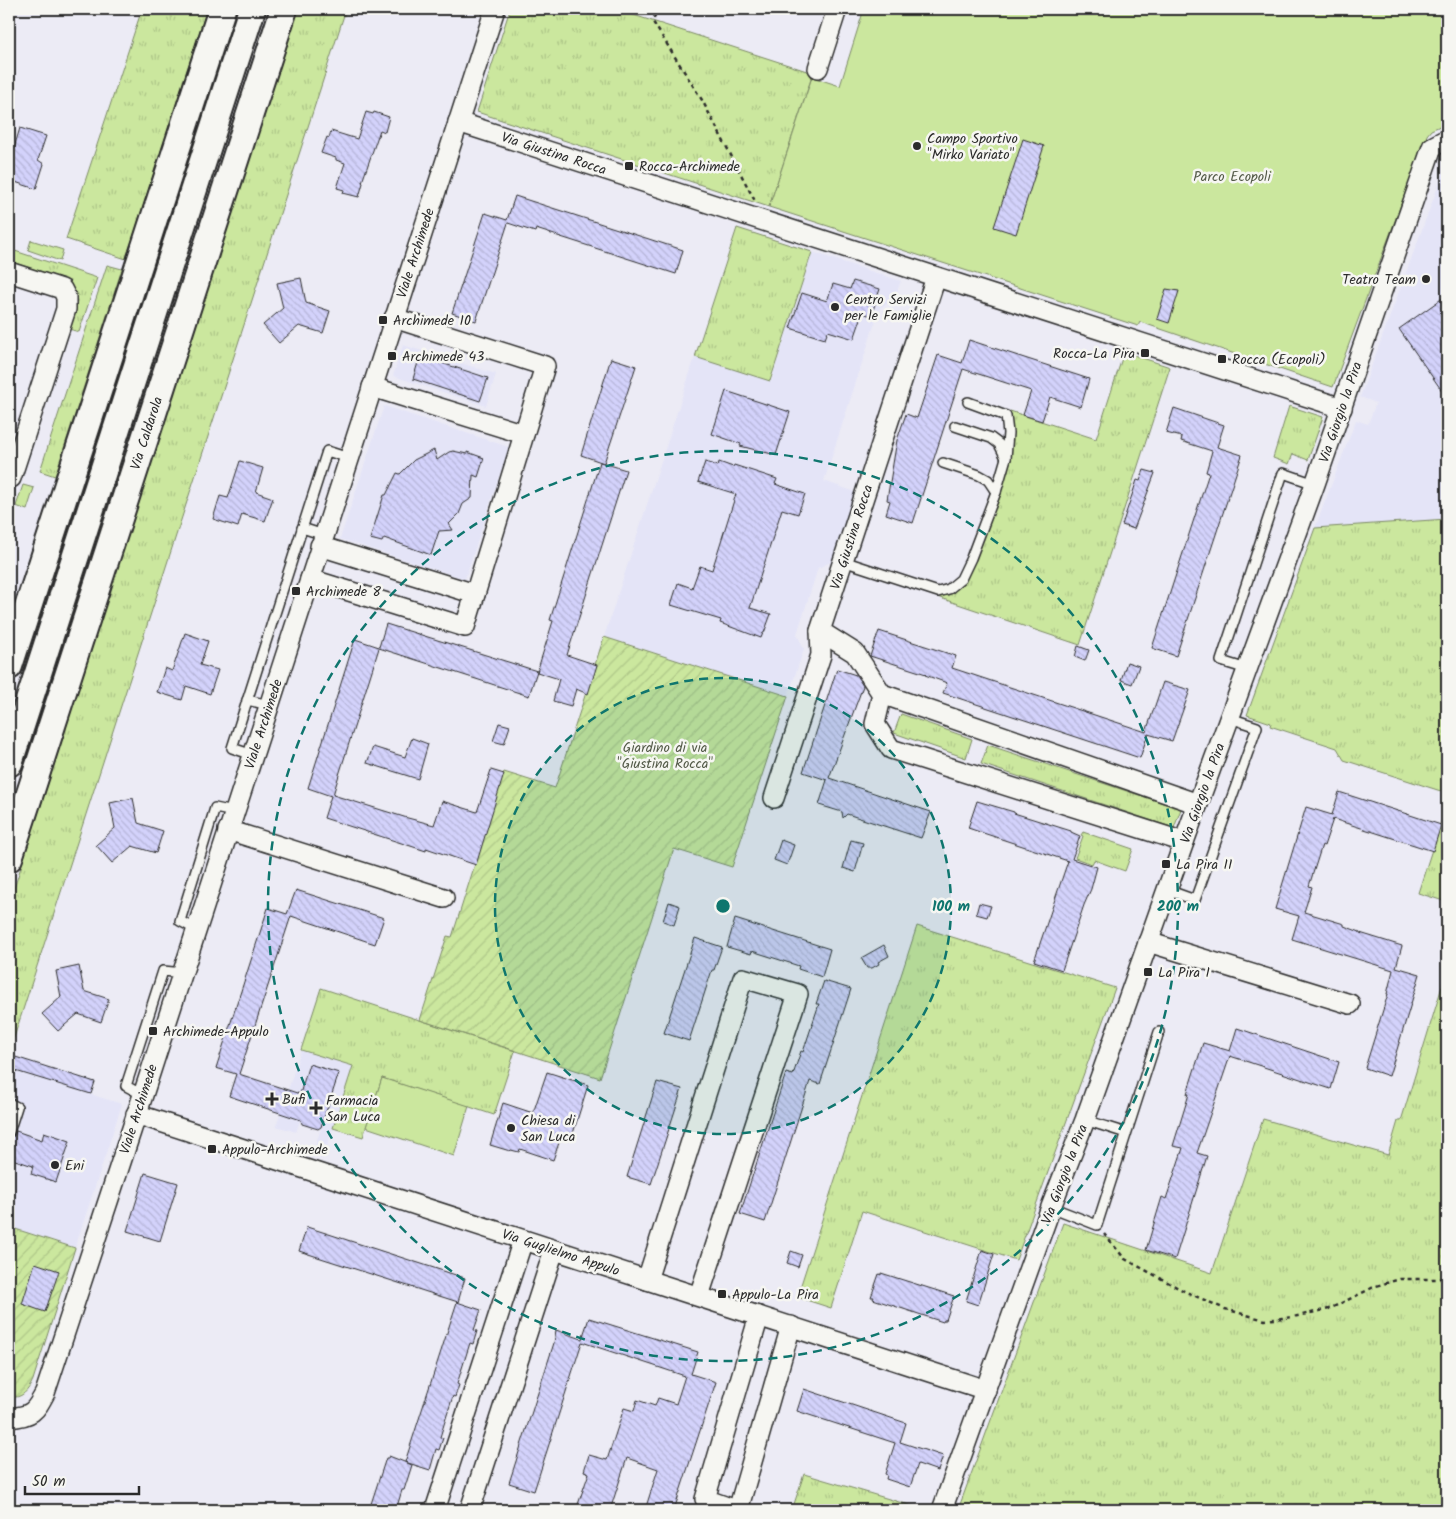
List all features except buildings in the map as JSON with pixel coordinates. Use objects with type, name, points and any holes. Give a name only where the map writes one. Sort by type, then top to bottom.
[{"type":"street","points":[[9,666],[222,9]]},
{"type":"street","points":[[9,763],[252,9]]},
{"type":"street","name":"Via Caldarola","points":[[9,858],[284,9]]},
{"type":"street","name":"Viale Archimede","points":[[9,1418],[22,1417],[36,1409],[45,1393],[495,9]]},
{"type":"street","points":[[818,68],[837,9]]},
{"type":"street","name":"Via Giustina Rocca","points":[[458,122],[1342,408]]},
{"type":"street","name":"Via Giorgio la Pira","points":[[942,1510],[1315,484],[1432,146],[1447,139]]},
{"type":"street","points":[[9,272],[62,289],[66,297],[66,309],[11,478]]},
{"type":"street","name":"Via Giustina Rocca","points":[[774,798],[822,655],[820,631],[936,277]]},
{"type":"street","points":[[310,579],[465,627],[545,366],[394,318]]},
{"type":"street","points":[[372,387],[524,434]]},
{"type":"street","points":[[322,541],[475,594]]},
{"type":"street","points":[[820,631],[855,653],[882,694],[1198,804]]},
{"type":"street","points":[[882,694],[875,724],[891,749],[1184,842]]},
{"type":"street","points":[[228,830],[444,898]]},
{"type":"street","points":[[1148,942],[1350,1004]]},
{"type":"street","points":[[647,1280],[743,978],[798,994],[699,1296]]},
{"type":"street","name":"Via Guglielmo Appulo","points":[[136,1114],[986,1390]]},
{"type":"street","points":[[435,1510],[524,1240]]},
{"type":"street","points":[[470,1510],[554,1250]]},
{"type":"street","points":[[759,1316],[705,1500],[737,1510],[791,1326]]},
{"type":"lane","points":[[843,561],[938,592],[949,589],[961,579],[972,558],[996,492],[1006,458],[1008,433],[1006,416],[968,402]]},
{"type":"lane","points":[[955,426],[991,438],[999,444],[1006,458]]},
{"type":"lane","points":[[253,755],[232,748],[302,528],[327,451],[349,458]]},
{"type":"lane","points":[[943,463],[979,475],[988,480],[996,492]]},
{"type":"lane","points":[[1247,669],[1221,661],[1283,473],[1315,484]]},
{"type":"lane","points":[[302,528],[322,541]]},
{"type":"lane","points":[[247,700],[269,705]]},
{"type":"lane","points":[[1167,890],[1195,900],[1256,727],[1230,718]]},
{"type":"lane","points":[[196,930],[180,921],[215,808],[234,812]]},
{"type":"lane","points":[[1051,1207],[1097,1226],[1158,1032]]},
{"type":"lane","points":[[9,1103],[17,1107],[9,1132]]},
{"type":"lane","points":[[1085,1120],[1126,1133]]},
{"type":"path","points":[[655,15],[653,22],[702,100],[755,200],[752,217]]},
{"type":"path","points":[[1097,1226],[1125,1259],[1184,1291],[1225,1309],[1265,1320],[1293,1317],[1329,1309],[1376,1286],[1400,1280],[1447,1279]]},
{"type":"shaded area","name":"Teatro Team","points":[[1447,162],[1447,519],[1315,528],[1356,420],[1368,424],[1376,403],[1360,397]]},
{"type":"shaded area","points":[[812,252],[901,281],[894,300],[880,307],[824,481],[855,492],[833,561],[818,568],[797,634],[804,649],[788,696],[604,637],[695,357],[771,381]]},
{"type":"shaded area","points":[[403,345],[496,374],[486,406],[393,376]]},
{"type":"shaded area","points":[[384,406],[509,447],[465,579],[340,539]]},
{"type":"shaded area","points":[[301,1050],[353,1066],[323,1159],[312,1156],[321,1128],[318,1129],[302,1124],[300,1121],[296,1132],[276,1126]]},
{"type":"shaded area","name":"Eni","points":[[9,1069],[122,1104],[75,1248],[9,1227]]},
{"type":"green space","points":[[142,9],[207,9],[126,259],[66,239]]},
{"type":"green space","points":[[298,9],[346,9],[9,1053],[9,904]]},
{"type":"green space","points":[[510,9],[615,9],[813,73],[769,207],[477,112]]},
{"type":"green space","name":"Parco Ecopoli","points":[[864,9],[1447,9],[1447,123],[1431,130],[1427,135],[1333,387],[1140,322],[1138,326],[769,207],[812,77],[840,86]]},
{"type":"green space","points":[[737,228],[812,252],[770,381],[695,357]]},
{"type":"green space","points":[[31,240],[63,250],[60,261],[28,250]]},
{"type":"green space","points":[[15,251],[97,278],[79,332],[69,329],[77,301],[75,292],[70,284],[61,278],[12,262]]},
{"type":"green space","points":[[107,265],[122,269],[55,476],[40,471]]},
{"type":"green space","points":[[1124,352],[1170,367],[1080,645],[937,597],[938,595],[948,594],[982,541],[1005,479],[1010,458],[1010,411],[1096,439]]},
{"type":"green space","points":[[1289,406],[1323,417],[1308,460],[1293,454],[1289,464],[1273,458]]},
{"type":"green space","points":[[23,485],[34,488],[27,510],[16,506]]},
{"type":"green space","points":[[1447,519],[1447,793],[1344,760],[1337,748],[1270,726],[1271,723],[1247,715],[1315,528]]},
{"type":"green space","name":"Giardino di via \"Giustina Rocca\"","points":[[604,637],[788,696],[732,867],[674,849],[600,1078],[420,1020],[447,936],[452,937],[504,772],[555,788]]},
{"type":"green space","points":[[901,714],[972,739],[966,758],[894,733]]},
{"type":"green space","points":[[988,745],[1181,809],[1174,828],[981,764]]},
{"type":"green space","points":[[1447,803],[1447,902],[1418,893]]},
{"type":"green space","points":[[1083,832],[1133,849],[1125,871],[1094,860],[1092,864],[1075,858]]},
{"type":"green space","points":[[917,926],[1115,988],[1016,1260],[862,1211],[831,1308],[797,1297]]},
{"type":"green space","points":[[1447,970],[1447,1510],[958,1510],[1063,1223],[1212,1273],[1263,1119],[1388,1155],[1398,1121],[1401,1121]]},
{"type":"green space","points":[[321,988],[515,1051],[494,1115],[382,1078],[363,1137],[333,1128],[353,1066],[301,1050]]},
{"type":"green space","points":[[382,1078],[469,1106],[454,1156],[366,1127]]},
{"type":"green space","points":[[9,1227],[75,1248],[33,1380],[29,1388],[18,1397],[9,1397]]},
{"type":"green space","points":[[804,1474],[923,1509],[923,1510],[792,1510]]},
{"type":"place","name":"Campo Sportivo \"Mirko Variato\"","points":[[917,146]]},
{"type":"place","name":"Rocca-Archimede","points":[[629,166]]},
{"type":"place","name":"Teatro Team","points":[[1426,279]]},
{"type":"place","name":"Centro Servizi per le Famiglie","points":[[835,307]]},
{"type":"place","name":"Archimede 10","points":[[383,320]]},
{"type":"place","name":"Rocca-La Pira","points":[[1145,353]]},
{"type":"place","name":"Archimede 43","points":[[392,356]]},
{"type":"place","name":"Rocca (Ecopoli)","points":[[1222,359]]},
{"type":"place","name":"Archimede 8","points":[[296,591]]},
{"type":"place","name":"La Pira II","points":[[1166,864]]},
{"type":"place","name":"La Pira I","points":[[1148,972]]},
{"type":"place","name":"Archimede-Appulo","points":[[153,1031]]},
{"type":"place","name":"Bufi","points":[[272,1099]]},
{"type":"place","name":"Farmacia San Luca","points":[[316,1108]]},
{"type":"place","name":"Chiesa di San Luca","points":[[511,1128]]},
{"type":"place","name":"Appulo-Archimede","points":[[212,1149]]},
{"type":"place","name":"Eni","points":[[55,1165]]},
{"type":"place","name":"Appulo-La Pira","points":[[722,1294]]}]
